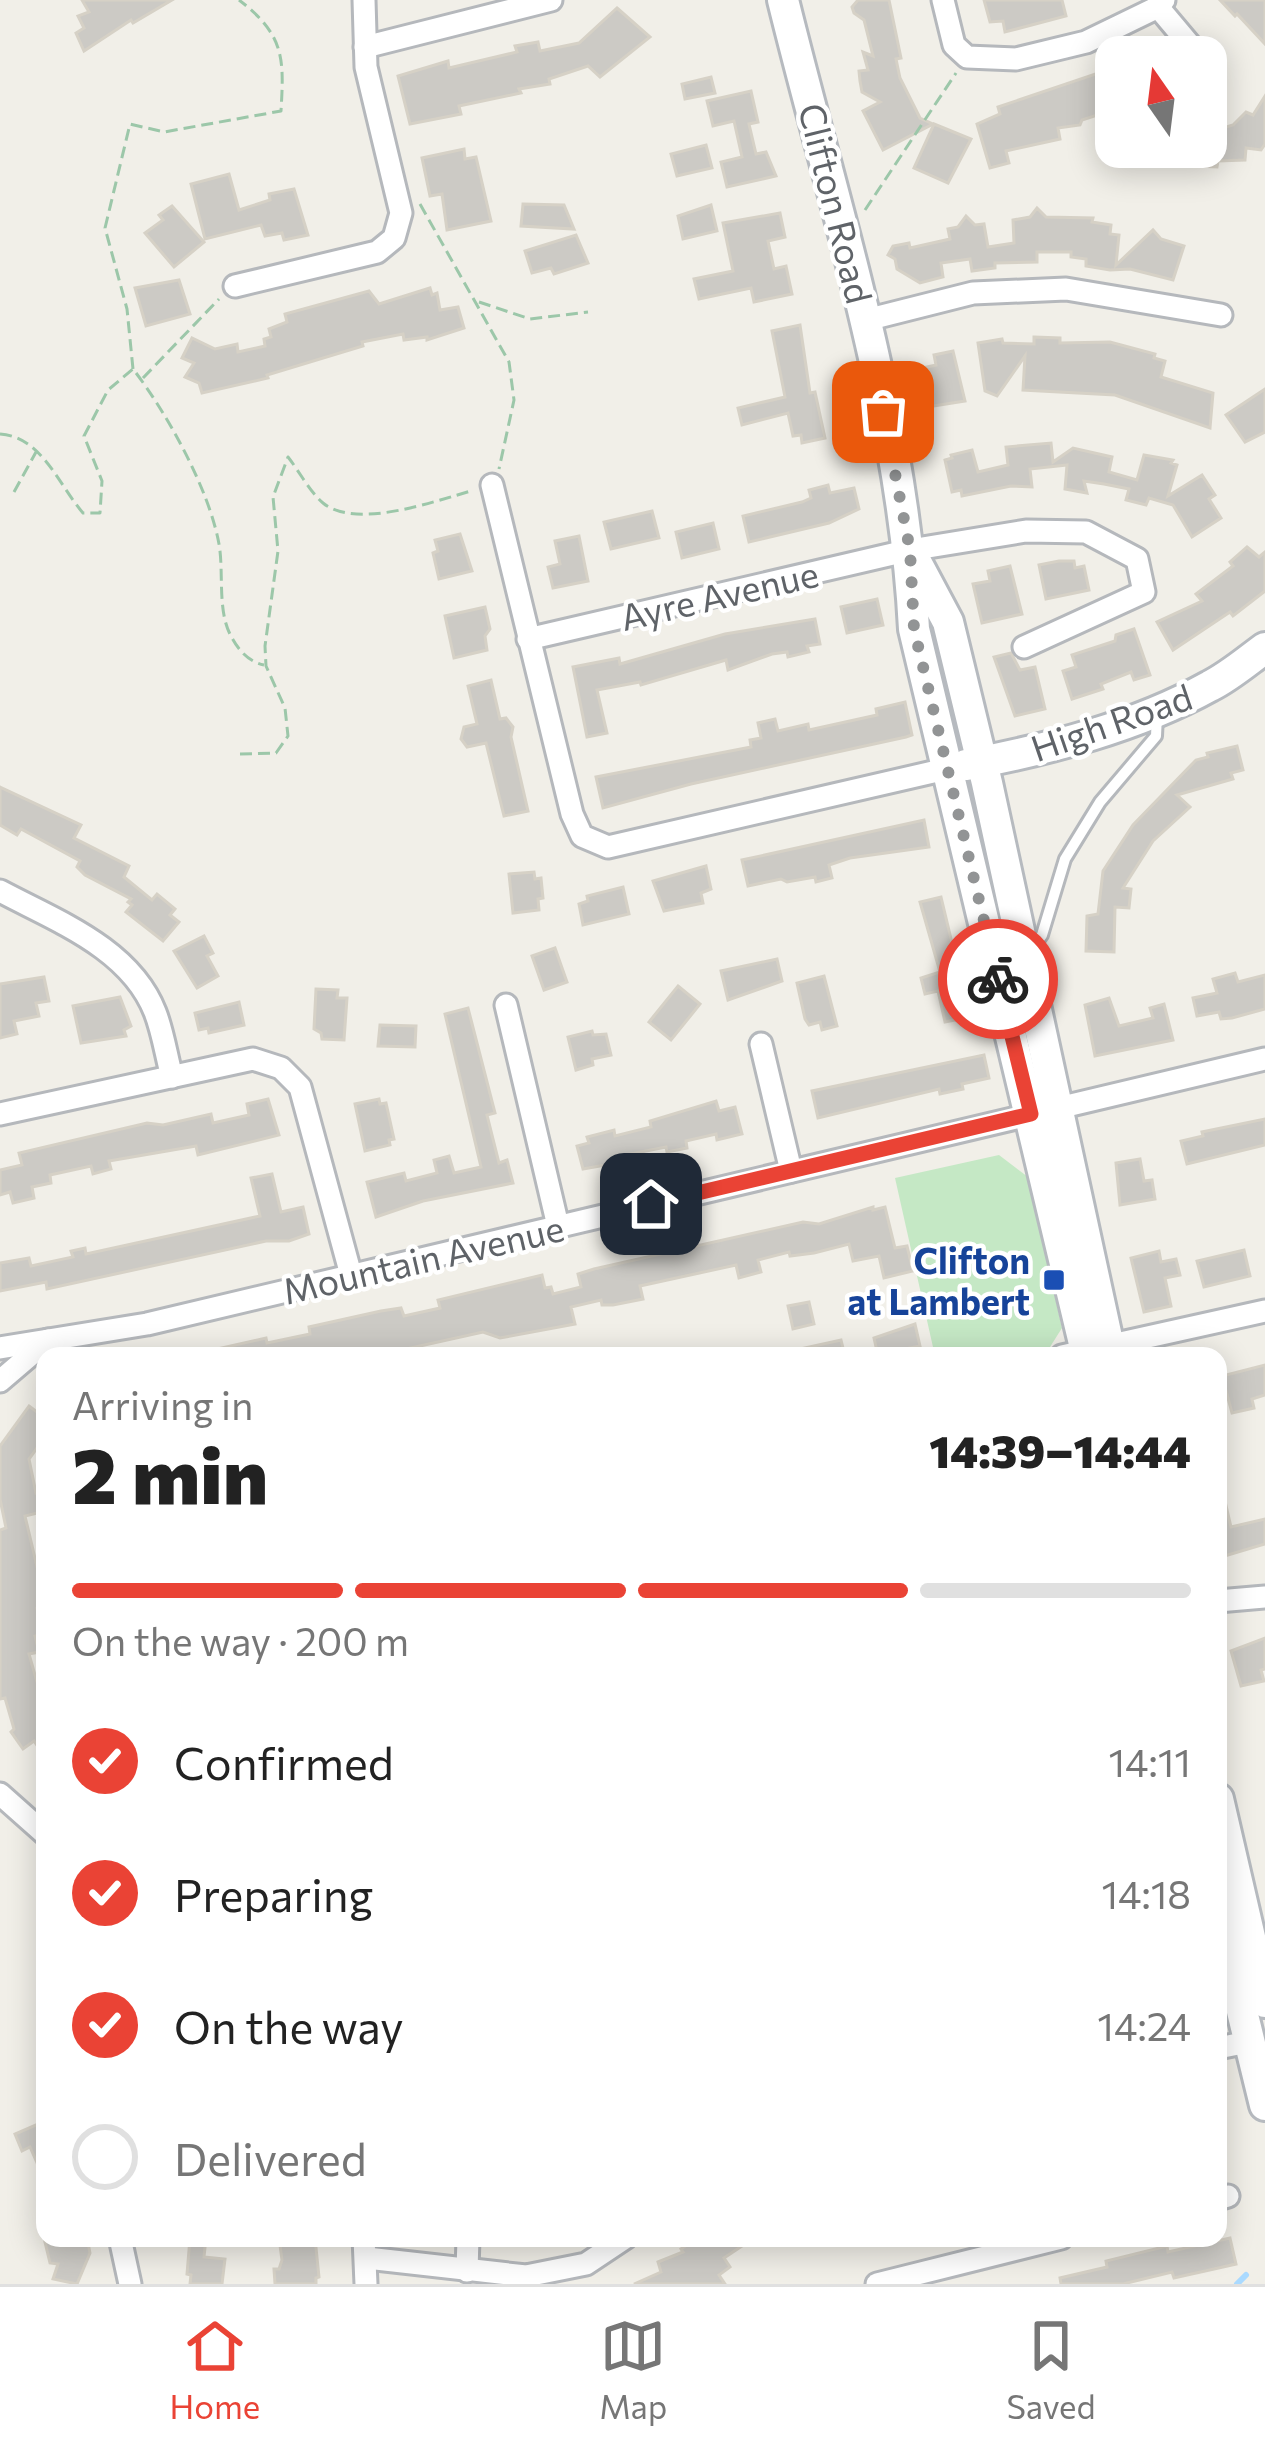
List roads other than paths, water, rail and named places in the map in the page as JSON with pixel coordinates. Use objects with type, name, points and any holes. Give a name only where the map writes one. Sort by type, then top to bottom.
[{"type":"main road","name":"Clifton Road","points":[[783,0],[866,320],[910,550],[914,629],[946,769],[1043,1111]]},
{"type":"main road","name":"Clifton Road","points":[[910,550],[948,622],[982,762],[1023,958],[1043,1111],[1090,1347]]},
{"type":"main road","name":"High Road","points":[[946,769],[1085,737],[1156,711],[1212,686],[1265,648]]},
{"type":"main road","points":[[1227,1838],[1265,2002]]},
{"type":"main road","points":[[1227,1992],[1233,2045],[1265,2105]]},
{"type":"street","points":[[235,286],[377,252],[394,238],[401,213],[364,47],[364,0]]},
{"type":"street","points":[[364,47],[551,0]]},
{"type":"street","points":[[943,0],[954,45],[967,57],[1016,59],[1086,42],[1161,3],[1185,36]]},
{"type":"street","points":[[866,320],[973,293],[1066,289],[1221,315]]},
{"type":"street","points":[[492,485],[572,814],[582,836],[608,847],[946,769]]},
{"type":"street","name":"Ayre Avenue","points":[[528,639],[910,550],[1026,531],[1086,532],[1137,559],[1144,592],[1024,647]]},
{"type":"street","points":[[0,891],[104,948],[134,976],[154,1010],[172,1077]]},
{"type":"street","points":[[506,1005],[558,1226]]},
{"type":"street","points":[[761,1044],[791,1171]]},
{"type":"street","points":[[0,1114],[253,1059],[281,1068],[300,1087],[351,1275]]},
{"type":"street","name":"Mountain Avenue","points":[[0,1348],[147,1324],[1265,1059]]},
{"type":"street","points":[[1116,1347],[1265,1311]]},
{"type":"street","points":[[40,1347],[48,1340]]},
{"type":"street","points":[[0,1381],[36,1350]]},
{"type":"street","points":[[1227,1600],[1265,1597]]},
{"type":"street","points":[[0,1794],[36,1826]]},
{"type":"street","points":[[122,2247],[130,2284]]},
{"type":"street","points":[[466,2271],[467,2247]]},
{"type":"street","points":[[366,2284],[365,2248],[466,2271],[526,2276],[588,2274],[616,2247]]},
{"type":"street","points":[[877,2284],[1025,2247]]},
{"type":"lane","points":[[1023,958],[1042,935],[1065,860],[1082,829],[1156,736],[1156,711]]},
{"type":"waterway","points":[[1237,2284],[1246,2275]]},
{"type":"place","name":"Clifton at Lambert","points":[[1054,1280]]}]
